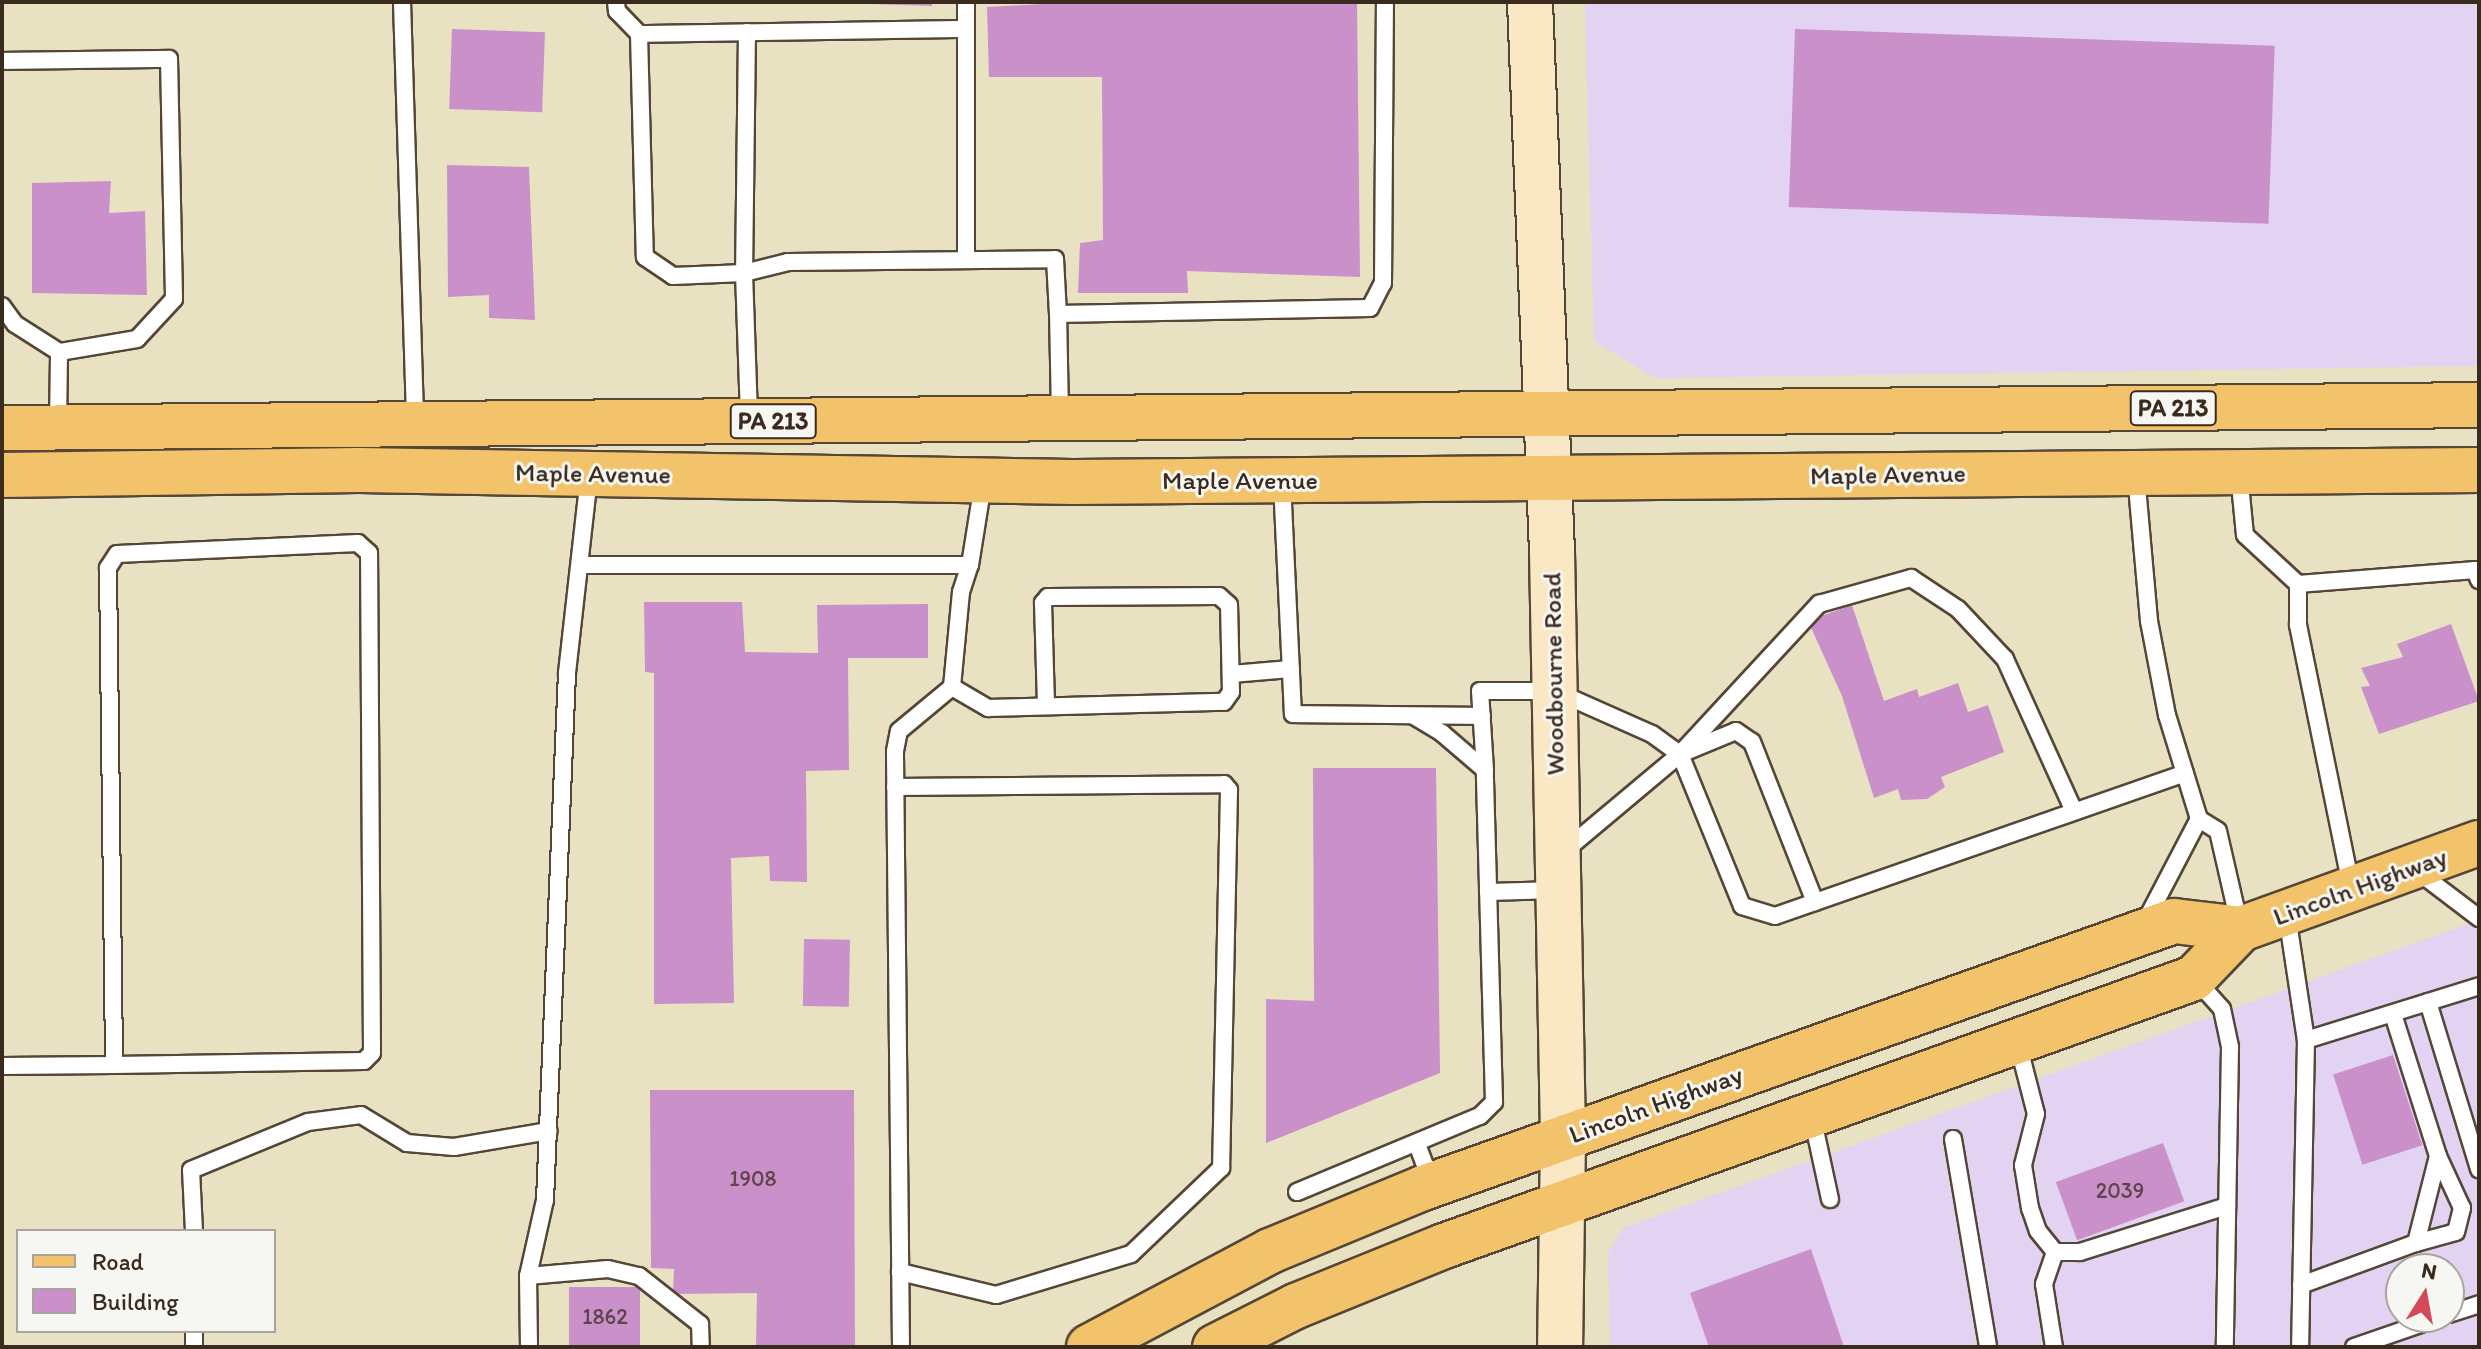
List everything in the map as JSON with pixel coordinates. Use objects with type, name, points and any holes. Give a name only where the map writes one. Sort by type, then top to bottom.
[{"type":"main road","name":"Woodbourne Road","points":[[1530,2],[1544,414],[1550,478],[1555,691],[1563,1138],[1560,1347]]},
{"type":"main road","name":"Maple Avenue","points":[[2,428],[2479,405]]},
{"type":"main road","name":"Maple Avenue","points":[[2,475],[359,470],[983,482],[2475,468]]},
{"type":"main road","name":"Lincoln Highway","points":[[1089,1347],[1270,1251],[1432,1185],[2174,921],[2241,929],[2287,915],[2479,843]]},
{"type":"main road","name":"Lincoln Highway","points":[[1215,1347],[1371,1274],[2017,1041],[2208,994],[2241,929]]},
{"type":"lane","points":[[402,2],[415,424]]},
{"type":"lane","points":[[616,2],[617,11],[639,34],[645,257],[673,276],[744,273],[788,262],[1055,259],[1060,418]]},
{"type":"lane","points":[[966,2],[966,260]]},
{"type":"lane","points":[[1058,314],[1370,308],[1383,283],[1385,2]]},
{"type":"lane","points":[[639,34],[966,29]]},
{"type":"lane","points":[[747,32],[744,273],[749,421]]},
{"type":"lane","points":[[2,61],[169,59],[174,299],[137,339],[59,352],[15,324],[2,306]]},
{"type":"lane","points":[[58,427],[59,352]]},
{"type":"lane","points":[[2239,472],[2245,535],[2298,584],[2298,625],[2352,890]]},
{"type":"lane","points":[[2136,473],[2149,621],[2185,773],[2199,819],[2218,831],[2241,929]]},
{"type":"lane","points":[[529,1347],[528,1276],[545,1200],[549,1131],[567,673],[589,474]]},
{"type":"lane","points":[[1282,481],[1293,714],[1482,716]]},
{"type":"lane","points":[[901,1347],[895,787],[899,731],[952,687],[961,592],[970,565],[983,482]]},
{"type":"lane","points":[[2,1066],[114,1065],[364,1061],[372,1053],[369,553],[358,543],[117,554],[108,568],[114,1065]]},
{"type":"lane","points":[[581,565],[970,565]]},
{"type":"lane","points":[[2298,584],[2475,570],[2479,580]]},
{"type":"lane","points":[[1488,892],[1558,873],[1680,754],[1819,604],[1911,578],[1958,609],[2005,659],[2074,811]]},
{"type":"lane","points":[[952,687],[988,708],[1224,702],[1231,692],[1229,605],[1219,596],[1048,597],[1043,603],[1046,706]]},
{"type":"lane","points":[[1231,674],[1291,669]]},
{"type":"lane","points":[[1297,1192],[1480,1116],[1494,1102],[1480,691],[1555,691],[1652,734],[1680,754],[1742,906],[1775,916],[2185,773]]},
{"type":"lane","points":[[1414,716],[1442,733],[1485,770]]},
{"type":"lane","points":[[1680,754],[1736,731],[1752,742],[1815,902]]},
{"type":"lane","points":[[895,787],[1224,784],[1229,790],[1221,1168],[1131,1254],[996,1295],[900,1272]]},
{"type":"lane","points":[[2140,933],[2199,819]]},
{"type":"lane","points":[[2413,868],[2479,918]]},
{"type":"lane","points":[[2287,915],[2306,1040],[2300,1347]]},
{"type":"lane","points":[[2306,1040],[2479,986]]},
{"type":"lane","points":[[2208,994],[2230,1047],[2225,1347]]},
{"type":"lane","points":[[2428,1002],[2479,1169]]},
{"type":"lane","points":[[2301,1285],[2416,1243],[2456,1232],[2462,1208],[2438,1156],[2393,1014]]},
{"type":"lane","points":[[2017,1041],[2036,1114],[2023,1165],[2030,1208],[2055,1252],[2044,1284],[2054,1347]]},
{"type":"lane","points":[[194,1229],[191,1170],[308,1122],[361,1115],[407,1143],[454,1147],[549,1131]]},
{"type":"lane","points":[[1812,1115],[1830,1199]]},
{"type":"lane","points":[[1953,1139],[1988,1347]]},
{"type":"lane","points":[[1417,1144],[1432,1185]]},
{"type":"lane","points":[[2416,1243],[2438,1156]]},
{"type":"lane","points":[[2055,1252],[2080,1252],[2227,1206]]},
{"type":"lane","points":[[528,1276],[608,1269],[639,1276],[700,1324],[701,1347]]},
{"type":"lane","points":[[2354,1347],[2395,1333]]},
{"type":"shaded area","points":[[1592,2],[2479,2],[2479,366],[1655,378],[1594,341],[1585,5]]},
{"type":"shaded area","points":[[2479,920],[2479,1347],[1610,1347],[1608,1253],[1623,1228]]},
{"type":"building","points":[[810,2],[932,2],[932,6]]},
{"type":"building","points":[[1079,2],[1357,2],[1360,277],[1187,271],[1188,293],[1078,293],[1080,243],[1103,240],[1102,77],[989,77],[987,7]]},
{"type":"building","points":[[452,29],[545,32],[542,112],[449,109]]},
{"type":"building","points":[[1795,29],[2275,46],[2268,224],[1789,207]]},
{"type":"building","points":[[447,165],[529,167],[535,320],[489,318],[489,295],[448,297]]},
{"type":"building","points":[[111,181],[109,213],[145,211],[147,295],[32,293],[32,183]]},
{"type":"building","points":[[644,602],[742,602],[745,652],[818,653],[817,605],[928,604],[928,658],[848,658],[849,770],[806,771],[807,882],[770,881],[769,856],[731,858],[734,1003],[654,1004],[654,673],[645,672]]},
{"type":"building","points":[[1852,605],[1884,701],[1917,689],[1919,697],[1958,683],[1968,712],[1988,705],[2004,752],[1941,777],[1945,787],[1927,799],[1901,800],[1898,789],[1874,798],[1842,696],[1808,621]]},
{"type":"building","points":[[2451,624],[2479,701],[2379,734],[2361,687],[2370,686],[2361,668],[2403,657],[2397,644]]},
{"type":"building","points":[[1313,768],[1436,768],[1440,1073],[1266,1143],[1266,999],[1314,1001]]},
{"type":"building","points":[[804,939],[850,940],[849,1007],[803,1006]]},
{"type":"building","points":[[2393,1055],[2422,1145],[2362,1165],[2333,1074]]},
{"type":"building","points":[[650,1090],[854,1090],[855,1347],[756,1347],[757,1293],[673,1294],[674,1269],[651,1268]]},
{"type":"building","points":[[2163,1143],[2184,1201],[2077,1240],[2056,1182]]},
{"type":"building","points":[[1811,1249],[1844,1347],[1709,1347],[1690,1293]]},
{"type":"building","points":[[569,1287],[640,1287],[640,1347],[569,1347]]}]
